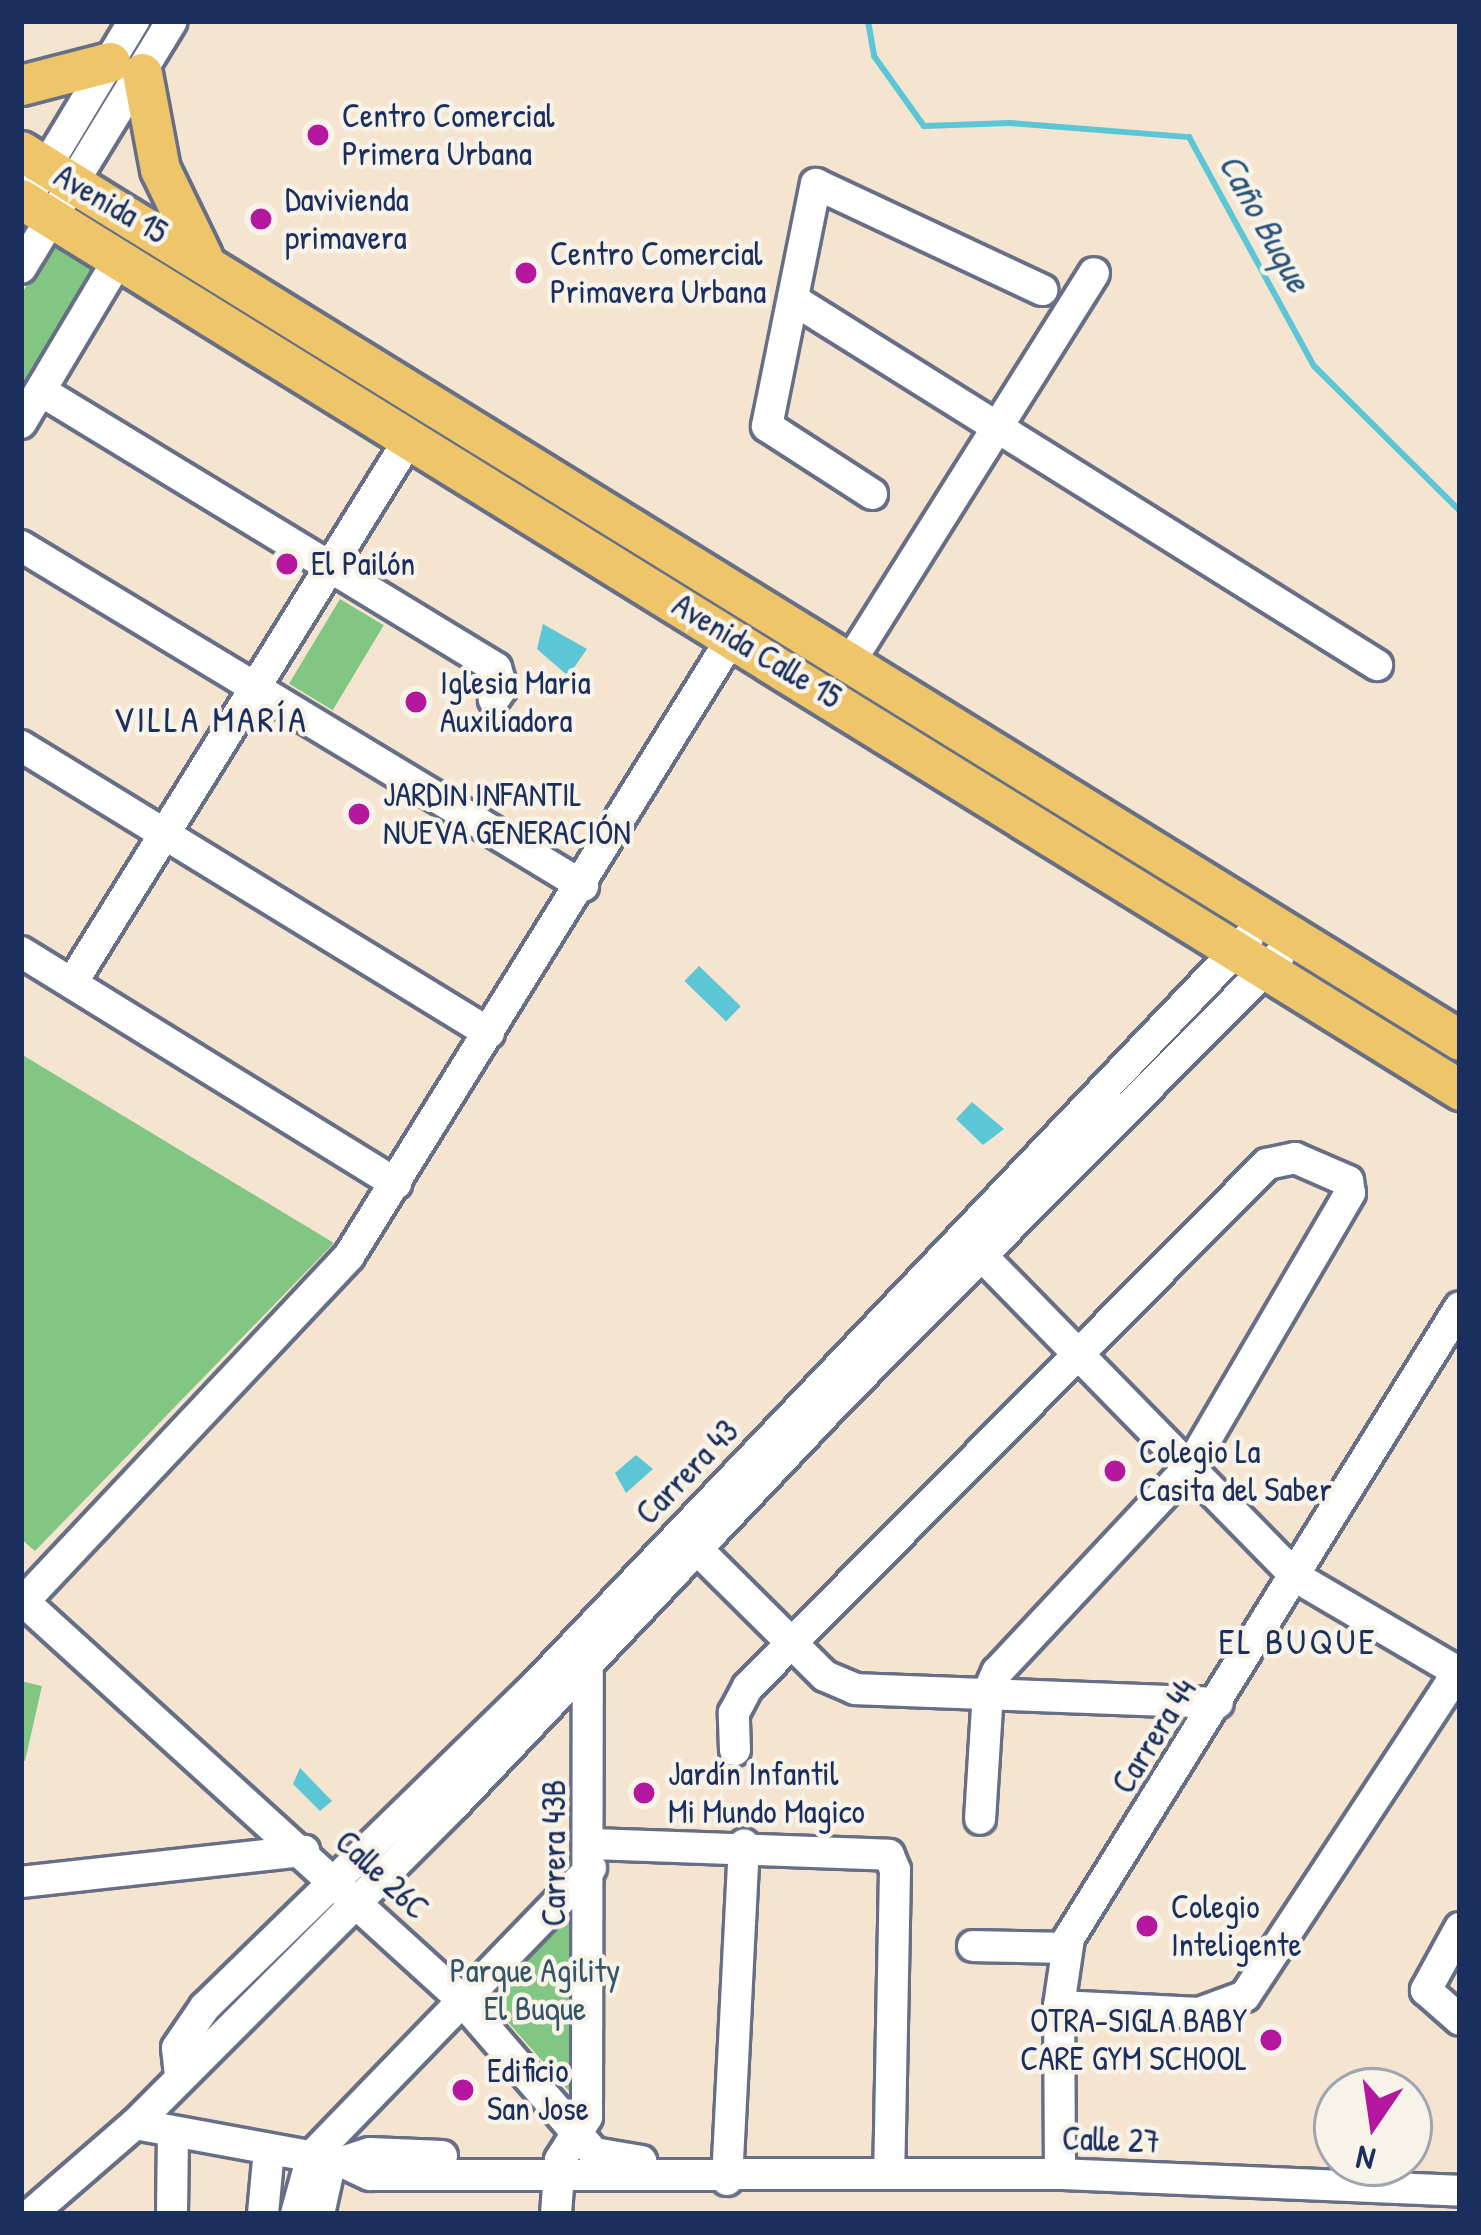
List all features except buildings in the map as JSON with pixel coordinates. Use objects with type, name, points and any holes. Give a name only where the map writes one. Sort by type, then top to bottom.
[{"type":"main road","points":[[21,85],[126,67],[160,169],[202,256]]},
{"type":"main road","name":"Avenida 15","points":[[47,167],[202,256]]},
{"type":"main road","name":"Avenida Calle 15","points":[[29,206],[406,444],[733,636],[1250,965],[1460,1090]]},
{"type":"main road","name":"Avenida Calle 15","points":[[202,256],[1460,1040]]},
{"type":"street","points":[[126,67],[134,21]]},
{"type":"street","points":[[21,268],[29,206],[47,167],[126,67],[172,21]]},
{"type":"street","points":[[872,494],[773,436],[766,415],[818,183],[1042,290]]},
{"type":"street","points":[[21,422],[117,262]]},
{"type":"street","points":[[850,662],[1094,274]]},
{"type":"street","points":[[794,300],[1003,424],[1377,665]]},
{"type":"street","points":[[40,391],[496,668],[502,688],[494,699]]},
{"type":"street","points":[[72,983],[406,444]]},
{"type":"street","points":[[21,546],[583,886]]},
{"type":"street","points":[[304,1851],[22,1600],[295,1322],[396,1184],[733,636]]},
{"type":"street","points":[[21,746],[489,1033]]},
{"type":"street","name":"Carrera 43","points":[[135,2124],[983,1257],[1250,965],[1275,926]]},
{"type":"street","points":[[21,952],[396,1184]]},
{"type":"street","name":"Carrera 43","points":[[179,2076],[177,2048],[187,2027],[538,1683],[1250,965]]},
{"type":"street","points":[[735,1750],[737,1704],[792,1640],[1072,1352],[1268,1164],[1295,1158],[1348,1181],[1350,1193],[1191,1466],[1009,1655],[988,1692],[980,1820]]},
{"type":"street","points":[[983,1257],[1296,1577],[1459,1670],[1235,2004],[1199,2013],[1059,2006]]},
{"type":"street","name":"Carrera 44","points":[[1060,2174],[1059,2006],[1065,1948],[1460,1307]]},
{"type":"street","points":[[697,1549],[825,1676],[855,1690],[1218,1702]]},
{"type":"street","name":"Carrera 43B","points":[[556,2214],[565,2158],[587,2117],[592,1856],[588,1663]]},
{"type":"street","points":[[225,1860],[245,1830],[240,1795]]},
{"type":"street","points":[[728,2170],[744,1844]]},
{"type":"street","points":[[296,2214],[328,2159],[460,1997],[592,1856],[744,1844],[889,1855],[895,1870],[890,2172]]},
{"type":"street","name":"Calle 26C","points":[[21,1882],[304,1851],[460,1997],[565,2158],[603,2159]]},
{"type":"street","points":[[1460,1928],[1426,1990],[1460,2020]]},
{"type":"street","points":[[973,1946],[1065,1948]]},
{"type":"street","points":[[31,2214],[135,2124]]},
{"type":"street","name":"Calle 27","points":[[135,2124],[328,2159],[370,2175],[565,2158],[759,2172],[1060,2174],[1460,2191]]},
{"type":"street","points":[[172,2214],[173,2132]]},
{"type":"street","points":[[263,2214],[269,2149]]},
{"type":"street","points":[[319,2214],[328,2159]]},
{"type":"street","name":"Calle 27","points":[[603,2159],[728,2170]]},
{"type":"green space","points":[[55,239],[100,266],[21,397],[21,295]]},
{"type":"green space","points":[[340,599],[384,625],[333,710],[289,684]]},
{"type":"green space","points":[[21,1054],[334,1243],[35,1551],[21,1539]]},
{"type":"green space","points":[[21,1681],[42,1686],[25,1761],[21,1760]]},
{"type":"green space","name":"Parque Agility El Buque","points":[[578,1892],[575,2098],[476,1986]]},
{"type":"water","points":[[543,624],[587,649],[568,676],[537,649]]},
{"type":"water","points":[[699,966],[741,1006],[726,1021],[684,981]]},
{"type":"water","points":[[972,1102],[1004,1129],[983,1145],[956,1119]]},
{"type":"water","points":[[636,1455],[653,1469],[626,1493],[615,1473]]},
{"type":"water","points":[[300,1768],[332,1801],[320,1811],[293,1784]]},
{"type":"waterway","name":"Caño Buque","points":[[868,21],[874,56],[924,126],[1010,123],[1189,137],[1314,366],[1460,511]]},
{"type":"place","name":"Centro Comercial Primera Urbana","points":[[318,135]]},
{"type":"place","name":"Davivienda primavera","points":[[261,219]]},
{"type":"place","name":"Centro Comercial Primavera Urbana","points":[[526,273]]},
{"type":"place","name":"El Pailón","points":[[287,564]]},
{"type":"place","name":"Iglesia Maria Auxiliadora","points":[[416,702]]},
{"type":"place","name":"JARDIN INFANTIL NUEVA GENERACIÓN","points":[[359,814]]},
{"type":"place","name":"Colegio La Casita del Saber","points":[[1115,1471]]},
{"type":"place","name":"Jardín Infantil Mi Mundo Magico","points":[[644,1793]]},
{"type":"place","name":"Colegio Inteligente","points":[[1147,1926]]},
{"type":"place","name":"OTRA-SIGLA BABY CARE GYM SCHOOL","points":[[1271,2040]]},
{"type":"place","name":"Edificio San Jose","points":[[463,2090]]},
{"type":"district","name":"VILLA MARÍA","points":[[211,719]]},
{"type":"district","name":"EL BUQUE","points":[[1298,1641]]}]
